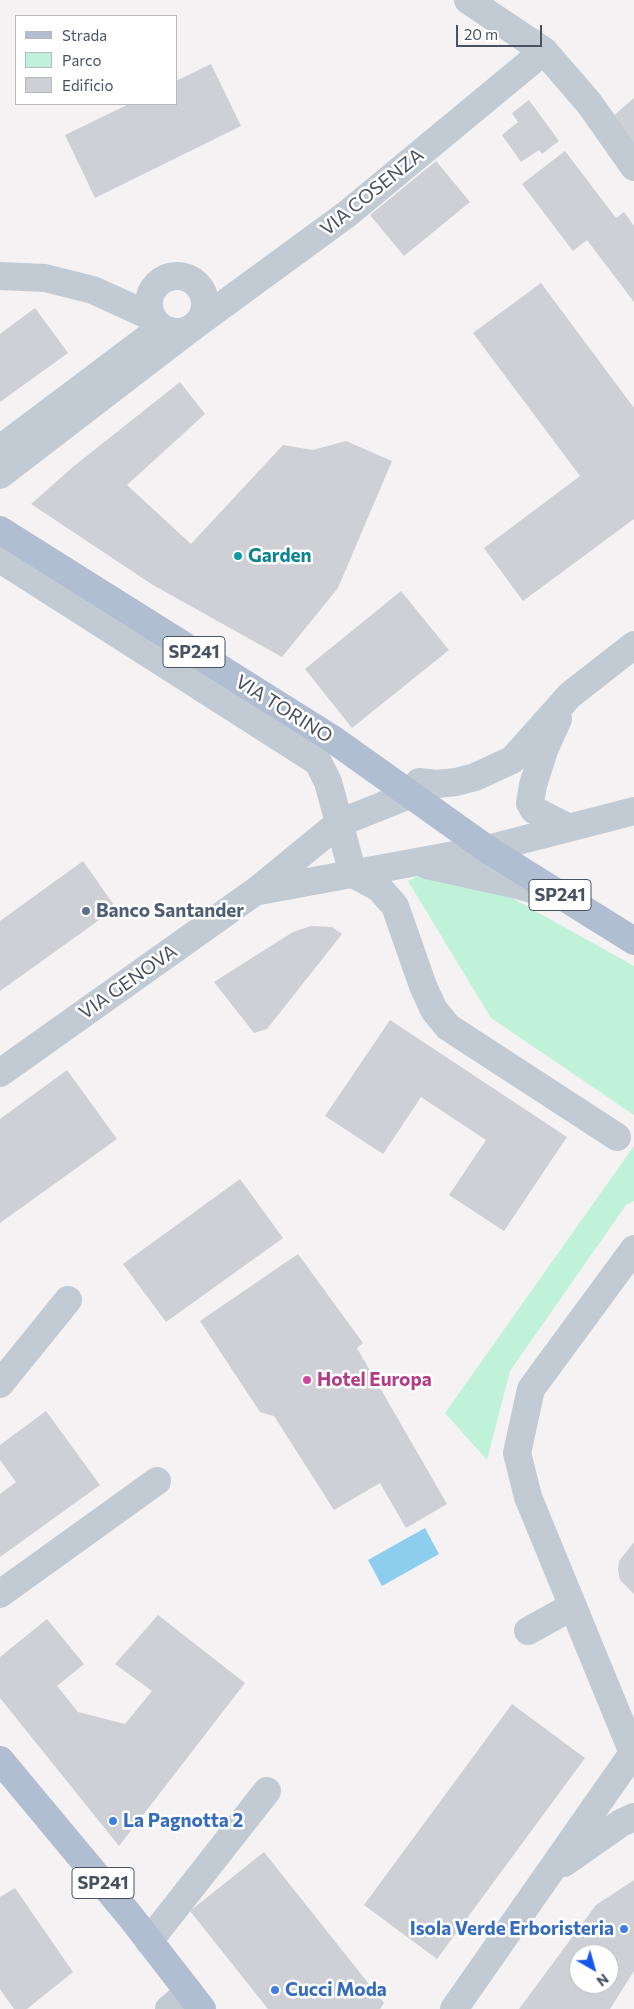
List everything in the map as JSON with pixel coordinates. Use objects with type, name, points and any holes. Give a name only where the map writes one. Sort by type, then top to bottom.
[{"type":"main road","name":"VIA TORINO","points":[[3,545],[331,738],[487,849]]},
{"type":"main road","name":"SP241","points":[[487,849],[634,941]]},
{"type":"main road","name":"SP241","points":[[0,1760],[150,1941],[187,2004]]},
{"type":"street","points":[[468,0],[544,51],[589,103],[634,168]]},
{"type":"street","name":"VIA COSENZA","points":[[0,475],[194,326],[347,214],[544,51]]},
{"type":"street","name":"VIA COSENZA","points":[[0,276],[45,278],[93,290],[156,321],[167,330],[177,332],[194,326],[200,319],[204,310],[204,302],[198,285],[182,276],[165,279],[152,291],[149,308],[156,321]]},
{"type":"street","points":[[0,449],[157,331],[156,321]]},
{"type":"street","points":[[3,545],[318,762],[328,782],[353,874],[379,888],[395,906],[423,986],[434,1010],[448,1026],[617,1137]]},
{"type":"street","points":[[408,794],[437,784],[475,778],[512,760],[570,695],[634,645]]},
{"type":"street","points":[[569,828],[539,814],[530,804],[533,785],[544,750],[570,695]]},
{"type":"street","points":[[386,778],[437,784]]},
{"type":"street","name":"VIA GENOVA","points":[[0,1073],[256,891],[339,822],[408,794]]},
{"type":"street","name":"VIA GENOVA","points":[[256,891],[487,849],[634,811]]},
{"type":"street","points":[[416,862],[518,885],[567,899]]},
{"type":"street","points":[[454,2009],[633,1753],[528,1497],[517,1453],[532,1389],[634,1249]]},
{"type":"street","points":[[0,1384],[68,1300]]},
{"type":"street","points":[[0,1594],[157,1481]]},
{"type":"street","points":[[528,1631],[573,1606]]},
{"type":"street","points":[[150,1941],[267,1791]]},
{"type":"street","points":[[549,1874],[621,1823],[634,1817]]},
{"type":"green space","points":[[422,874],[512,898],[634,966],[634,1115],[491,1018],[408,881]]},
{"type":"green space","points":[[634,1146],[634,1201],[626,1205],[510,1371],[487,1460],[445,1413]]},
{"type":"water","points":[[425,1528],[439,1554],[382,1586],[368,1560]]},
{"type":"building","points":[[211,64],[241,126],[95,198],[65,135],[127,105],[178,105],[178,80]]},
{"type":"building","points":[[634,98],[634,145],[611,118]]},
{"type":"building","points":[[529,100],[559,141],[542,154],[539,150],[521,162],[502,135],[518,122],[512,113]]},
{"type":"building","points":[[565,151],[616,218],[624,212],[634,226],[634,302],[587,240],[573,251],[522,184]]},
{"type":"building","points":[[436,161],[470,202],[404,256],[370,215]]},
{"type":"building","points":[[541,283],[634,408],[634,519],[523,601],[484,548],[580,476],[473,333]]},
{"type":"building","points":[[35,308],[68,353],[0,402],[0,334]]},
{"type":"building","points":[[180,382],[205,414],[127,485],[191,544],[283,445],[313,450],[346,441],[392,461],[338,588],[282,657],[153,585],[31,504],[74,466]]},
{"type":"building","points":[[401,591],[449,650],[352,728],[305,669]]},
{"type":"building","points":[[83,861],[116,908],[0,991],[0,921]]},
{"type":"building","points":[[311,926],[332,927],[342,934],[267,1029],[254,1033],[214,982],[293,932]]},
{"type":"building","points":[[390,1020],[567,1137],[504,1231],[449,1195],[486,1140],[421,1097],[383,1154],[325,1116]]},
{"type":"building","points":[[67,1070],[117,1139],[0,1223],[0,1119]]},
{"type":"building","points":[[240,1179],[283,1238],[166,1322],[123,1264]]},
{"type":"building","name":"Hotel Europa","points":[[298,1254],[363,1343],[357,1348],[447,1504],[406,1528],[380,1483],[334,1510],[274,1416],[260,1412],[200,1321]]},
{"type":"building","points":[[46,1411],[100,1485],[0,1557],[0,1494],[16,1482],[0,1460],[0,1445]]},
{"type":"building","points":[[634,1542],[634,1594],[620,1580],[618,1570],[619,1561]]},
{"type":"building","points":[[158,1615],[245,1683],[119,1846],[0,1698],[0,1657],[47,1619],[84,1664],[57,1686],[78,1712],[125,1724],[152,1691],[115,1664]]},
{"type":"building","points":[[512,1704],[585,1758],[437,1959],[364,1905]]},
{"type":"building","points":[[264,1852],[384,2003],[380,2009],[268,2009],[190,1911]]},
{"type":"building","points":[[634,1880],[634,1971],[610,2009],[519,2009],[596,1905]]},
{"type":"building","points":[[15,1888],[73,1972],[27,2009],[14,2009],[0,1989],[0,1897]]},
{"type":"place","name":"Garden","points":[[238,556]]},
{"type":"place","name":"Banco Santander","points":[[86,911]]},
{"type":"place","name":"Hotel Europa","points":[[307,1380]]},
{"type":"place","name":"La Pagnotta 2","points":[[113,1821]]},
{"type":"place","name":"Isola Verde Erboristeria","points":[[624,1929]]},
{"type":"place","name":"Cucci Moda","points":[[275,1990]]}]
